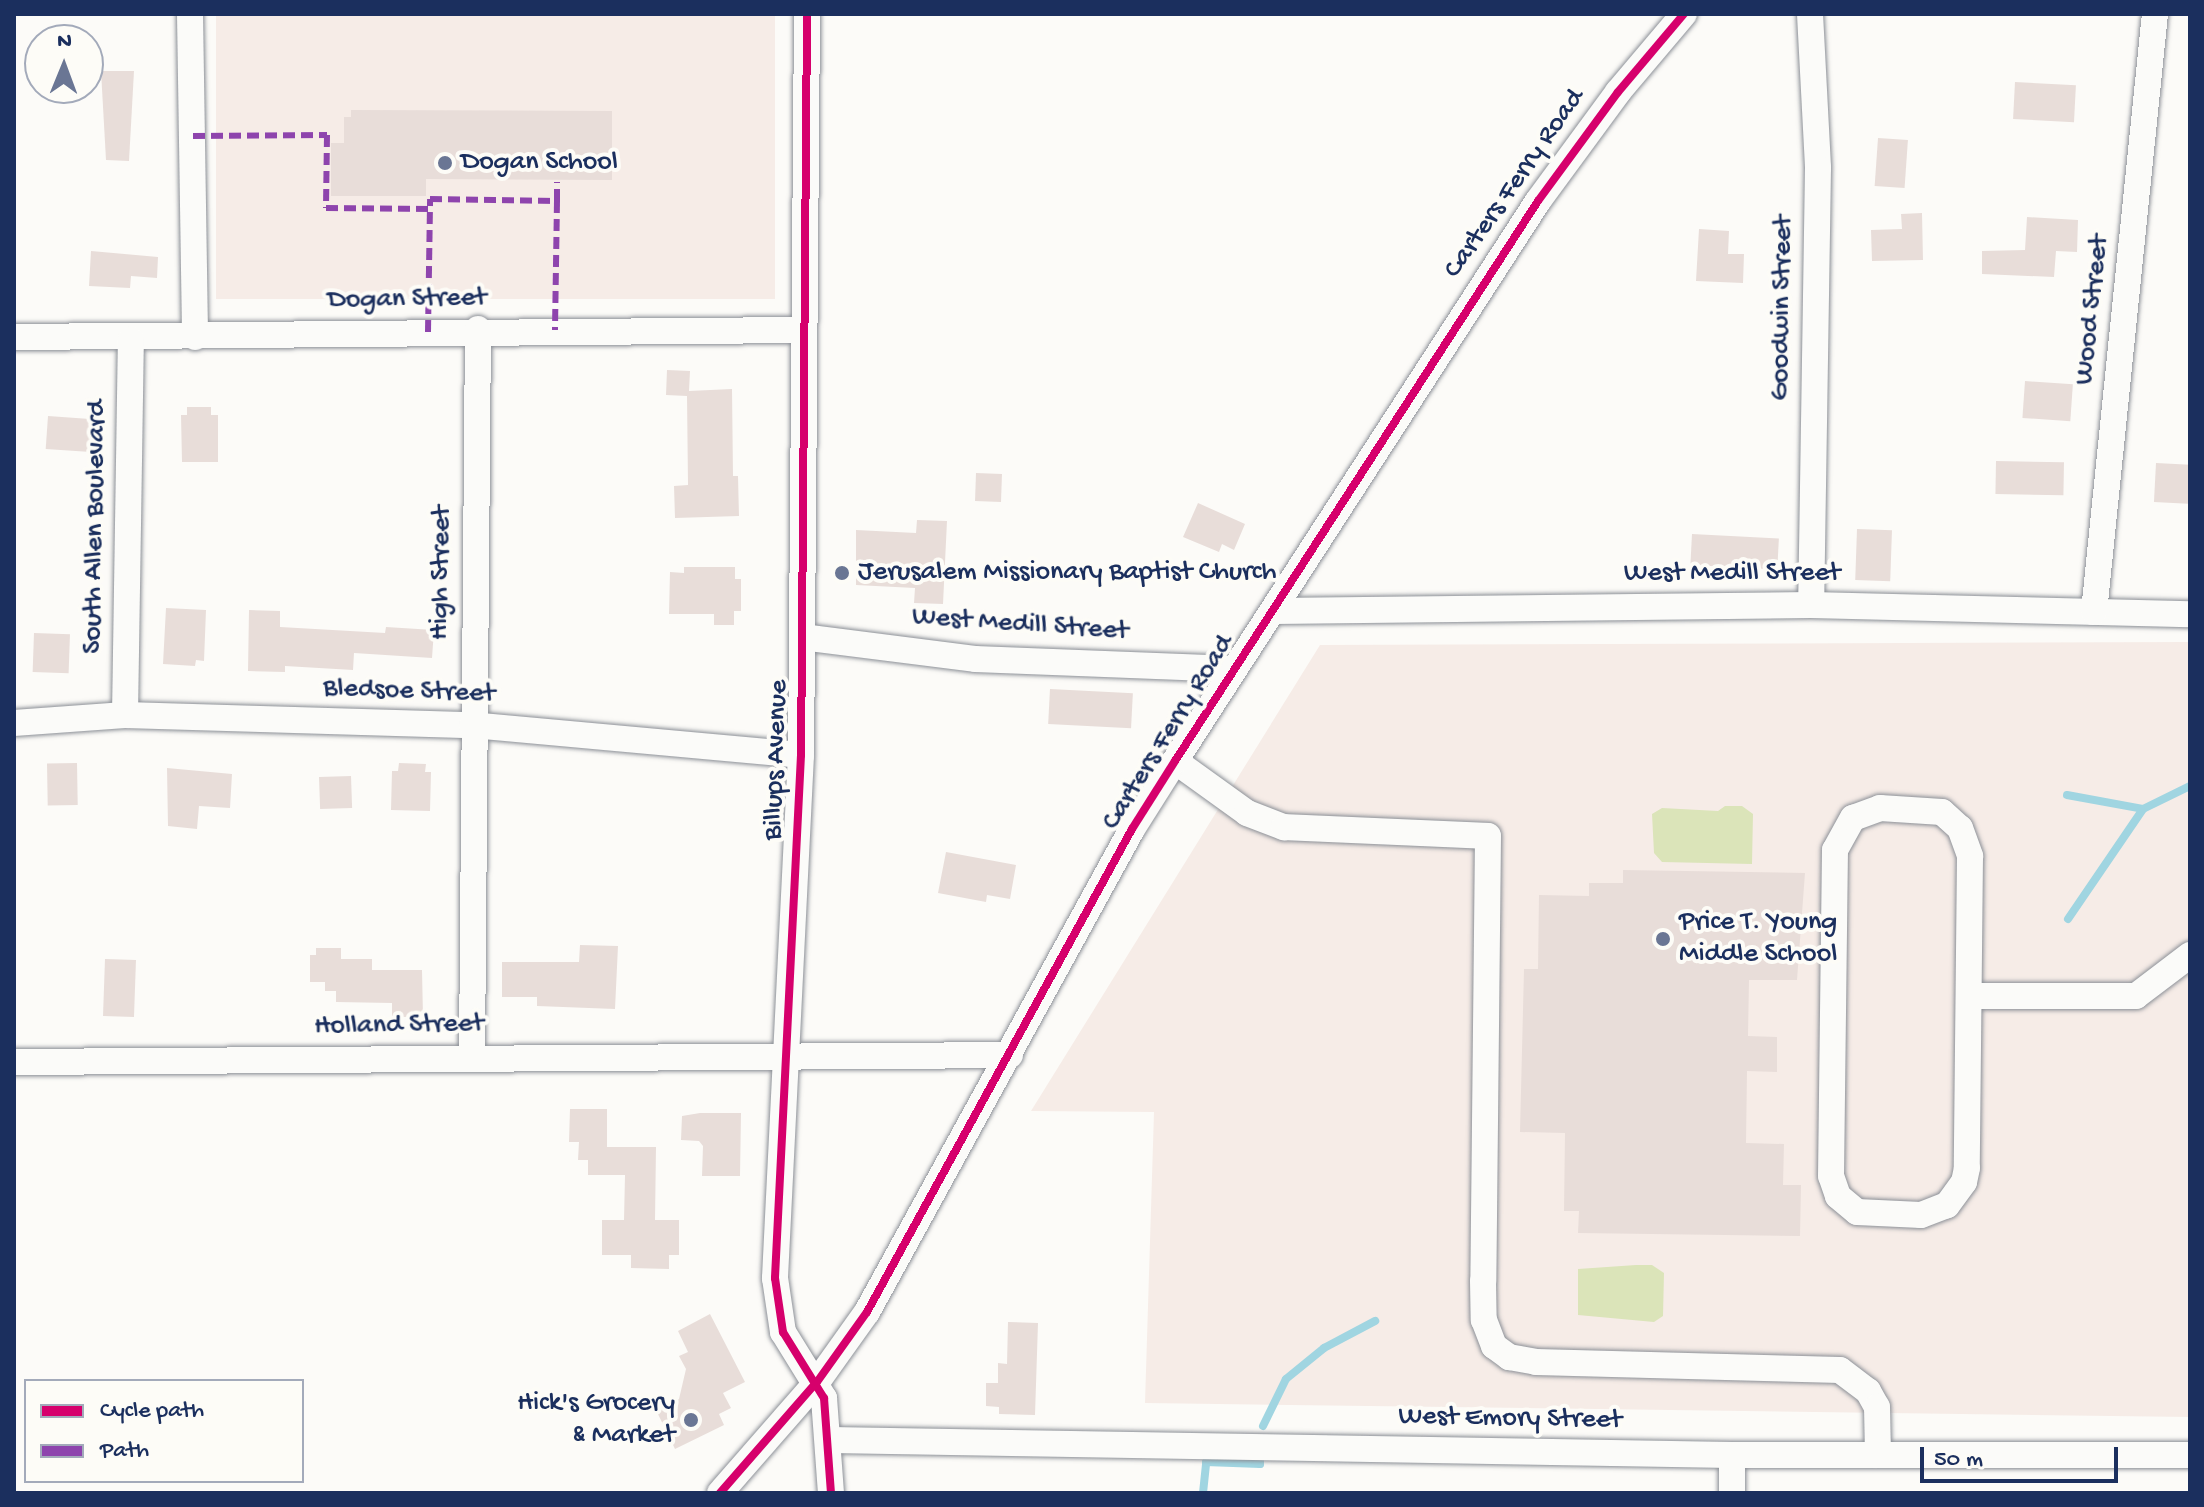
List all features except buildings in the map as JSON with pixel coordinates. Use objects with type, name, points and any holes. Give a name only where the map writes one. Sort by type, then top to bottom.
[{"type":"street","points":[[190,14],[195,337]]},
{"type":"street","name":"Billups Avenue","points":[[807,14],[802,330],[801,755],[784,1057],[777,1303],[783,1332],[817,1382],[830,1440],[831,1493]]},
{"type":"street","name":"Carters Ferry Road","points":[[720,1493],[817,1382],[891,1272],[1175,761],[1538,201],[1618,92],[1684,14]]},
{"type":"street","name":"Goodwin Street","points":[[1810,14],[1818,168],[1811,605]]},
{"type":"street","name":"Wood Street","points":[[2094,612],[2155,14]]},
{"type":"street","name":"Dogan Street","points":[[14,337],[131,340],[478,329],[802,330]]},
{"type":"street","name":"High Street","points":[[472,1057],[472,725],[478,329]]},
{"type":"street","name":"South Allen Boulevard","points":[[125,715],[131,340]]},
{"type":"street","name":"West Medill Street","points":[[1274,611],[1811,605],[2190,614]]},
{"type":"street","name":"West Medill Street","points":[[802,637],[975,659],[1234,669]]},
{"type":"street","name":"Bledsoe Street","points":[[14,723],[125,715],[472,725],[801,755]]},
{"type":"street","points":[[1175,761],[1247,813],[1284,827],[1488,836],[1483,1281],[1484,1320],[1494,1346],[1509,1357],[1536,1362],[1840,1370],[1874,1400],[1878,1455]]},
{"type":"street","points":[[1880,808],[1929,808],[1960,828],[1970,856],[1969,996],[1964,1182],[1947,1205],[1935,1212],[1857,1212],[1838,1196],[1831,1176],[1833,865],[1839,837],[1853,818],[1880,808]]},
{"type":"street","points":[[1969,996],[2136,996],[2190,955]]},
{"type":"street","name":"Holland Street","points":[[14,1062],[1010,1055]]},
{"type":"street","name":"West Emory Street","points":[[830,1440],[1732,1455],[2190,1455]]},
{"type":"street","points":[[1732,1455],[1732,1493]]},
{"type":"shaded area","points":[[216,14],[775,14],[775,299],[216,299]]},
{"type":"shaded area","name":"Price T. Young Middle School","points":[[2190,642],[2190,1417],[1145,1403],[1154,1112],[1031,1111],[1320,645]]},
{"type":"green space","points":[[1725,806],[1742,806],[1753,814],[1752,864],[1662,862],[1654,853],[1652,814],[1662,808],[1718,811]]},
{"type":"green space","points":[[1652,1265],[1664,1273],[1663,1316],[1654,1322],[1578,1315],[1578,1269]]},
{"type":"waterway","points":[[2068,919],[2143,809],[2190,786]]},
{"type":"waterway","points":[[2067,795],[2143,809]]},
{"type":"waterway","points":[[1263,1426],[1286,1379],[1324,1348],[1375,1321]]},
{"type":"waterway","points":[[1203,1493],[1206,1462],[1260,1464],[1260,1460]]},
{"type":"marked path","points":[[193,136],[327,135],[326,208],[430,209]]},
{"type":"marked path","points":[[557,182],[557,201]]},
{"type":"marked path","points":[[428,332],[430,199],[557,201],[555,330]]},
{"type":"cycle path","points":[[807,14],[801,755],[775,1278],[783,1332],[824,1398],[831,1493]]},
{"type":"cycle path","points":[[720,1493],[817,1382],[867,1312],[1132,829],[1538,201],[1618,92],[1684,14]]},
{"type":"place","name":"Dogan School","points":[[445,163]]},
{"type":"place","name":"Jerusalem Missionary Baptist Church","points":[[842,573]]},
{"type":"place","name":"Price T. Young Middle School","points":[[1663,939]]},
{"type":"place","name":"Hick's Grocery & Market","points":[[691,1420]]}]
